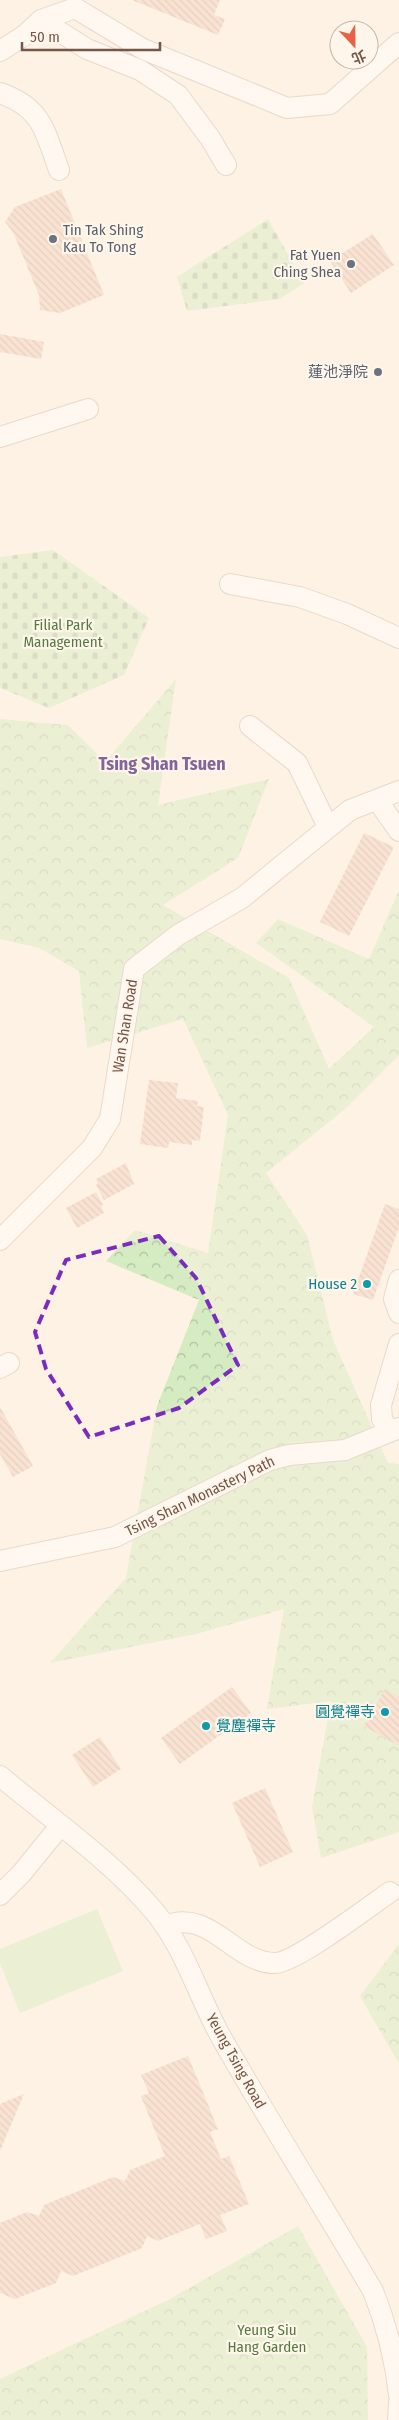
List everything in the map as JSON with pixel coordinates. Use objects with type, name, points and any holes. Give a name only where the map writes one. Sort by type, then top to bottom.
[{"type":"street","points":[[0,52],[25,35],[41,20],[75,8],[143,49],[287,108],[330,104],[399,43]]},
{"type":"street","points":[[41,20],[86,49],[140,70],[178,95],[210,138],[226,165]]},
{"type":"street","points":[[0,93],[16,99],[41,120],[59,170]]},
{"type":"street","points":[[0,437],[88,409]]},
{"type":"street","points":[[230,584],[300,598],[346,614],[399,638]]},
{"type":"street","points":[[250,726],[297,763],[328,828]]},
{"type":"street","name":"Wan Shan Road","points":[[0,1240],[92,1148],[110,1119],[134,969],[178,935],[242,898],[350,810],[399,792]]},
{"type":"street","points":[[377,800],[399,831]]},
{"type":"street","points":[[399,1280],[394,1299],[399,1313]]},
{"type":"street","points":[[394,1430],[382,1418],[381,1405],[399,1344]]},
{"type":"street","name":"Tsing Shan Monastery Path","points":[[0,1561],[115,1537],[270,1460],[290,1455],[345,1450],[394,1430]]},
{"type":"street","name":"Yeung Tsing Road","points":[[0,1776],[128,1883],[165,1926],[178,1947],[215,2027],[373,2291],[386,2325],[395,2360],[399,2395]]},
{"type":"street","points":[[0,1895],[42,1851],[60,1826]]},
{"type":"street","points":[[165,1926],[176,1921],[195,1923],[209,1929],[257,1961],[278,1963],[298,1954],[390,1892]]},
{"type":"street","points":[[398,2420],[399,2403]]},
{"type":"highlighted area","points":[[159,1236],[196,1278],[238,1365],[179,1408],[89,1437],[46,1369],[35,1332],[66,1260]]},
{"type":"green space","points":[[268,219],[304,283],[280,299],[187,311],[177,277]]},
{"type":"green space","name":"Filial Park Management","points":[[53,550],[149,618],[124,675],[49,708],[0,688],[0,557]]},
{"type":"green space","points":[[176,679],[158,805],[269,779],[238,858],[163,905],[289,978],[329,1069],[374,1027],[256,943],[278,919],[369,959],[399,890],[399,1055],[346,1108],[266,1173],[307,1235],[333,1340],[388,1463],[399,1464],[399,1832],[321,1858],[312,1807],[331,1701],[267,1709],[284,1609],[196,1634],[50,1663],[126,1578],[157,1406],[199,1300],[106,1261],[135,1230],[208,1253],[228,1115],[183,1019],[87,1048],[79,971],[39,948],[0,939],[0,719],[68,725],[105,762]]},
{"type":"green space","points":[[97,1909],[123,1971],[20,2013],[0,1963],[0,1949]]},
{"type":"green space","points":[[399,1944],[399,2064],[360,1996]]},
{"type":"green space","name":"Yeung Siu Hang Garden","points":[[298,2226],[367,2347],[368,2420],[0,2420],[0,2379],[168,2300]]},
{"type":"building","points":[[132,0],[220,0],[214,15],[225,19],[218,35]]},
{"type":"building","points":[[61,189],[104,295],[60,313],[40,310],[39,295],[13,232],[5,222],[15,207]]},
{"type":"building","points":[[373,234],[394,265],[351,293],[330,261]]},
{"type":"building","points":[[0,334],[44,342],[41,359],[0,352]]},
{"type":"building","points":[[364,833],[394,847],[349,936],[320,922]]},
{"type":"building","points":[[149,1080],[178,1083],[176,1098],[198,1101],[197,1106],[204,1107],[200,1141],[192,1140],[192,1145],[169,1142],[168,1148],[140,1144]]},
{"type":"building","points":[[126,1163],[134,1184],[104,1200],[96,1185],[98,1184],[96,1179]]},
{"type":"building","points":[[96,1192],[103,1205],[101,1206],[104,1213],[77,1228],[66,1208]]},
{"type":"building","points":[[385,1204],[399,1209],[399,1227],[373,1300],[353,1294]]},
{"type":"building","points":[[0,1407],[33,1466],[13,1477],[0,1454]]},
{"type":"building","name":"覺塵禪寺","points":[[232,1687],[251,1713],[180,1764],[161,1738]]},
{"type":"building","name":"圓覺禪寺","points":[[385,1689],[399,1697],[399,1746],[364,1726]]},
{"type":"building","points":[[100,1737],[121,1769],[93,1787],[72,1755]]},
{"type":"building","points":[[265,1788],[293,1852],[260,1867],[232,1803]]},
{"type":"building","points":[[188,2056],[218,2129],[210,2132],[221,2159],[229,2156],[249,2204],[220,2215],[227,2231],[206,2239],[200,2224],[158,2241],[147,2236],[142,2248],[73,2276],[61,2271],[56,2283],[15,2299],[0,2293],[0,2223],[27,2212],[39,2216],[44,2205],[113,2177],[125,2181],[130,2170],[165,2156],[141,2096],[149,2093],[141,2075]]},
{"type":"building","points":[[24,2094],[0,2151],[0,2104]]},
{"type":"place","name":"Tin Tak Shing Kau To Tong","points":[[53,239]]},
{"type":"place","name":"Fat Yuen Ching Shea","points":[[351,264]]},
{"type":"place","name":"蓮池淨院","points":[[378,372]]},
{"type":"place","name":"House 2","points":[[367,1284]]},
{"type":"place","name":"圓覺禪寺","points":[[385,1712]]},
{"type":"place","name":"覺塵禪寺","points":[[206,1726]]},
{"type":"district","name":"Tsing Shan Tsuen","points":[[162,764]]}]
